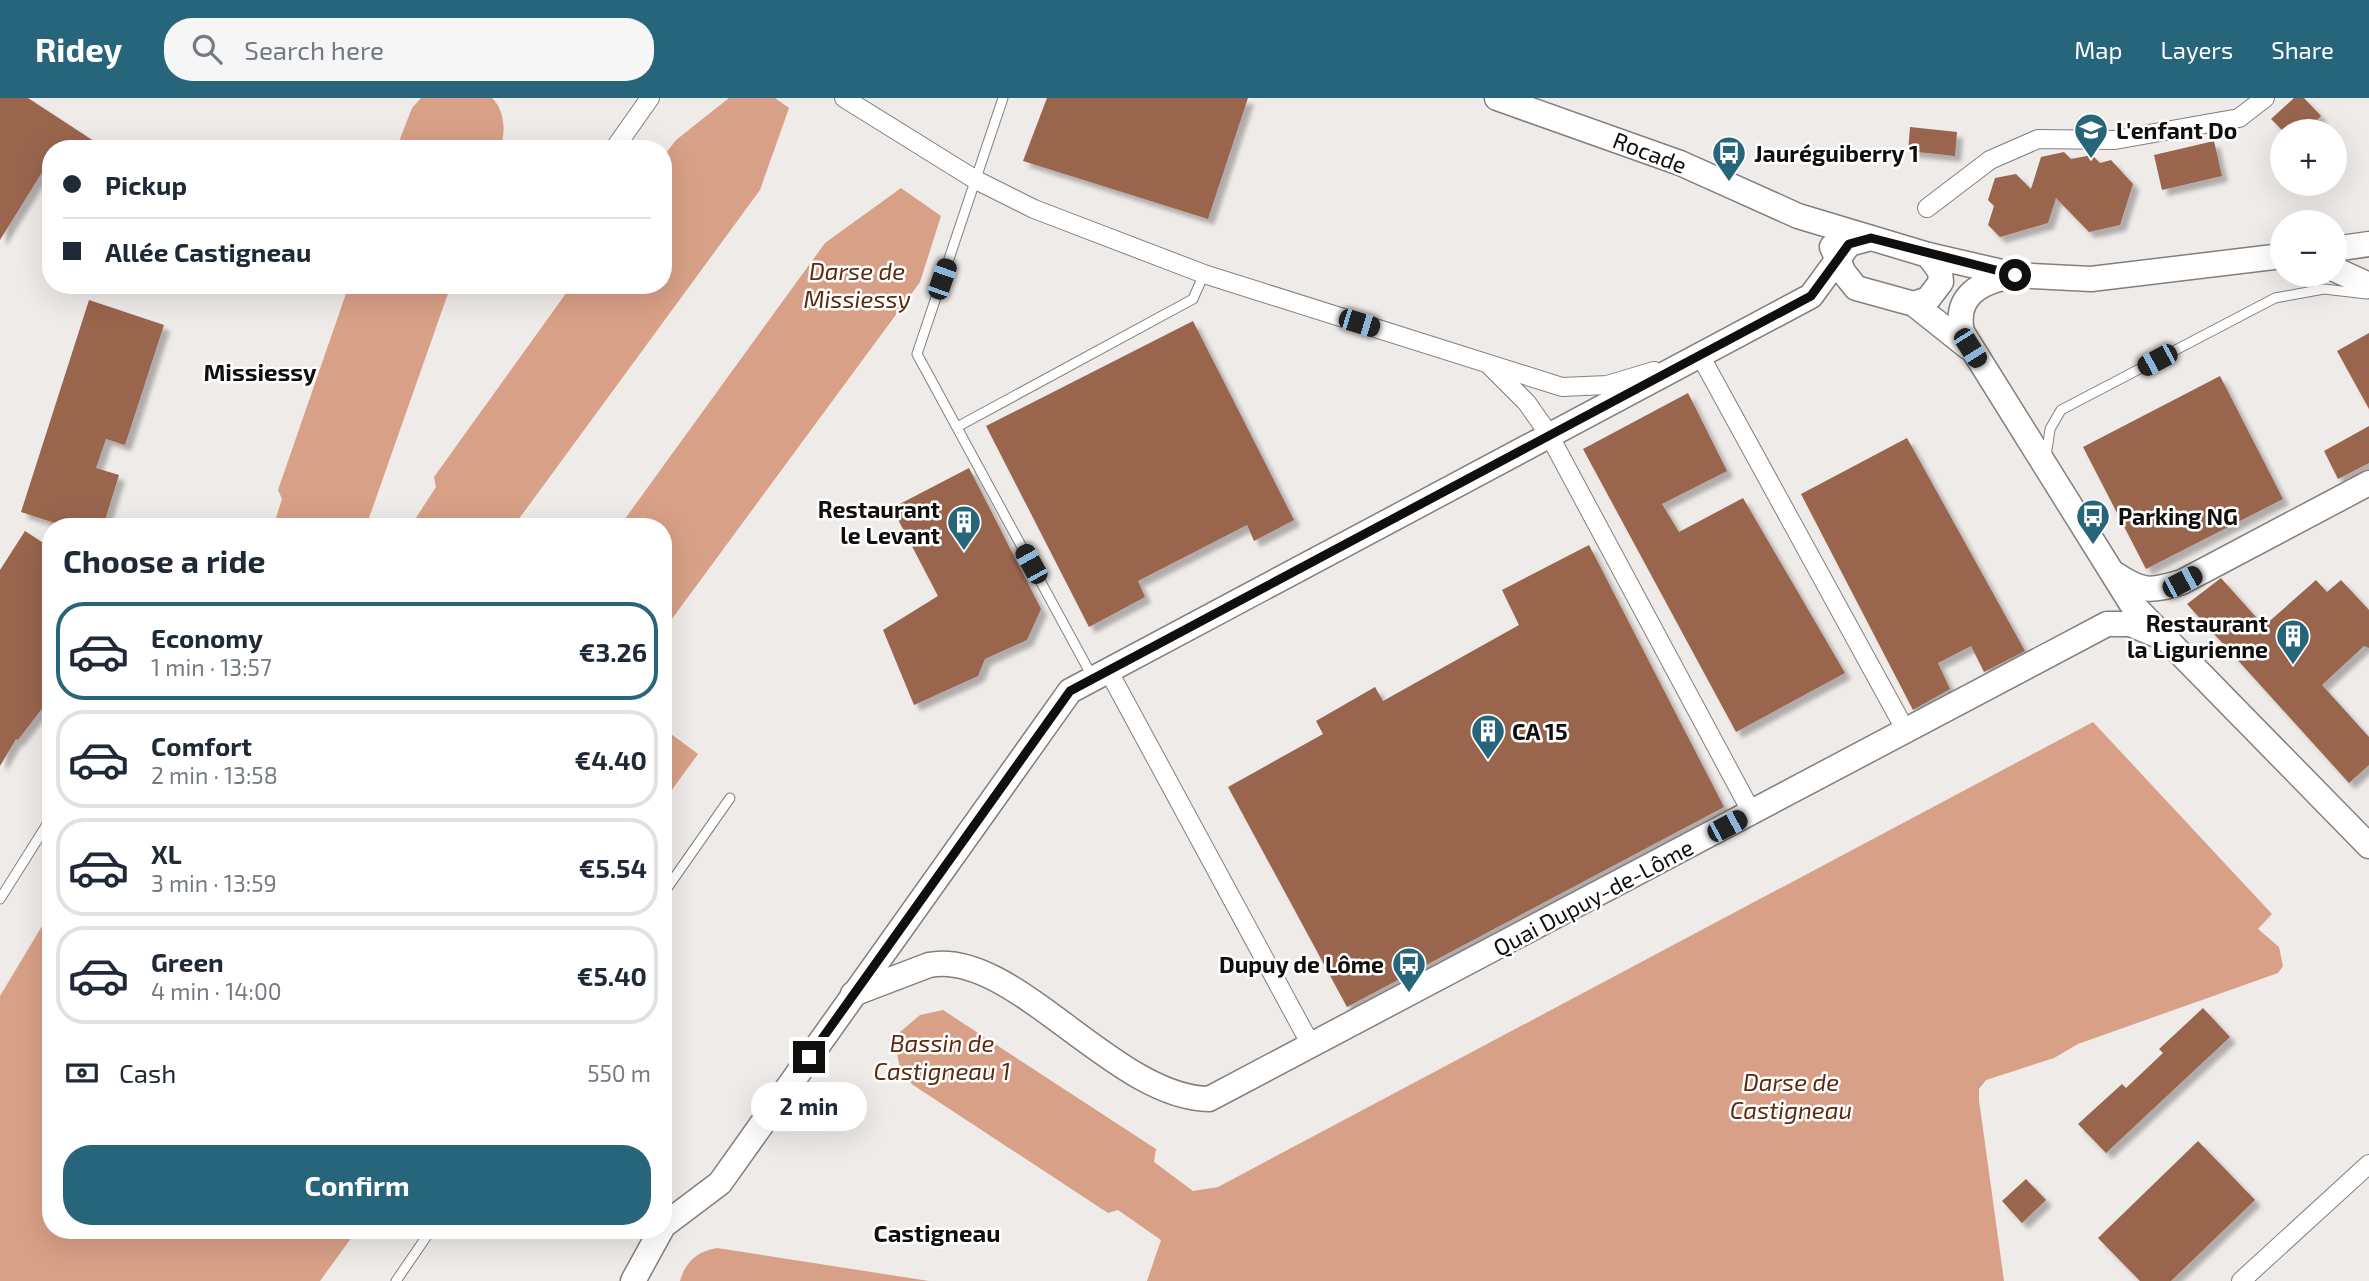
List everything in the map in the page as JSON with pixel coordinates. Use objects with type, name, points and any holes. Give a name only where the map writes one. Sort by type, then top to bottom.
[{"type":"street","points":[[620,140],[650,98]]},
{"type":"street","points":[[844,98],[976,180],[1034,209],[1204,274],[1562,387],[1607,385],[1701,357]]},
{"type":"street","name":"Rocade","points":[[1497,98],[1680,163],[1798,216]]},
{"type":"street","points":[[1927,208],[1990,160],[2038,139],[2115,140],[2239,118],[2264,98]]},
{"type":"street","points":[[1798,216],[1928,255],[2015,275],[2091,279],[2270,258]]},
{"type":"street","points":[[1798,216],[1829,242],[1850,282],[1870,293],[1914,304],[1970,348]]},
{"type":"street","points":[[672,1220],[720,1183],[1070,691],[1811,296],[1849,244],[1871,238]]},
{"type":"street","points":[[2347,247],[2369,244]]},
{"type":"street","points":[[1914,304],[1928,299],[1937,291],[1941,282],[1940,271],[1928,255]]},
{"type":"street","points":[[2015,275],[1994,279],[1976,287],[1966,297],[1959,319],[1970,348],[2136,608],[2369,846]]},
{"type":"street","points":[[2347,275],[2369,285]]},
{"type":"street","points":[[1811,296],[1870,293]]},
{"type":"street","points":[[1701,357],[1906,731]]},
{"type":"street","points":[[1489,364],[1527,403],[1550,436],[1752,813]]},
{"type":"street","points":[[2111,572],[2135,587],[2154,590],[2182,582],[2369,483]]},
{"type":"street","points":[[2166,639],[2161,621],[2164,602],[2182,582]]},
{"type":"street","name":"Quai Dupuy-de-Lôme","points":[[853,994],[939,962],[967,969],[1010,988],[1150,1084],[1180,1096],[1209,1099],[1752,813],[2182,582]]},
{"type":"street","points":[[2107,624],[2130,624],[2166,639]]},
{"type":"street","points":[[1101,674],[1311,1045]]},
{"type":"street","points":[[2241,1281],[2369,1164]]},
{"type":"street","points":[[633,1281],[656,1239]]},
{"type":"lane","points":[[1003,98],[917,354],[1101,674]]},
{"type":"lane","points":[[957,427],[1193,299],[1204,274]]},
{"type":"lane","points":[[2044,466],[2050,429],[2061,410],[2276,298],[2324,289],[2369,294]]},
{"type":"lane","points":[[672,881],[730,798]]},
{"type":"lane","points":[[0,899],[42,832]]},
{"type":"lane","points":[[396,1281],[425,1239]]},
{"type":"water","points":[[421,98],[492,98],[500,109],[503,122],[502,140],[400,140],[412,108]]},
{"type":"water","points":[[729,98],[775,98],[789,108],[760,190],[520,518],[416,518],[436,487],[434,477],[566,294],[672,294],[672,145]]},
{"type":"water","name":"Darse de Missiessy","points":[[901,188],[941,216],[920,282],[672,619],[672,518],[626,518],[825,243]]},
{"type":"water","points":[[346,294],[448,294],[369,518],[276,518],[282,499],[278,490]]},
{"type":"water","name":"Darse de Castigneau","points":[[2093,722],[2272,914],[2258,929],[2279,947],[2283,966],[2278,973],[2078,1044],[2054,1058],[1986,1080],[1979,1089],[1979,1100],[2004,1281],[1147,1281],[1161,1240],[1118,1210],[1108,1213],[913,1085],[903,1073],[898,1061],[900,1032],[920,1015],[943,1010],[1156,1149],[1154,1162],[1193,1191],[1218,1187]]},
{"type":"water","points":[[672,735],[698,754],[672,790]]},
{"type":"water","points":[[42,926],[42,1239],[350,1239],[320,1281],[0,1281],[0,996]]},
{"type":"water","points":[[717,1248],[929,1281],[680,1281],[693,1258]]},
{"type":"building","points":[[0,98],[28,98],[92,140],[42,140],[42,172],[0,240]]},
{"type":"building","points":[[1047,98],[1248,98],[1208,219],[1023,161]]},
{"type":"building","points":[[2294,98],[2304,98],[2321,116],[2318,119],[2271,119]]},
{"type":"building","points":[[1910,127],[1957,132],[1955,156],[1908,151]]},
{"type":"building","points":[[2214,141],[2222,176],[2162,190],[2154,155]]},
{"type":"building","points":[[2064,152],[2071,159],[2092,155],[2100,163],[2111,160],[2133,184],[2120,225],[2089,232],[2056,198],[2048,223],[2000,237],[1988,225],[1994,206],[1988,200],[1995,178],[2016,174],[2031,189],[2041,157]]},
{"type":"building","points":[[89,300],[164,325],[125,445],[106,439],[96,468],[119,475],[106,518],[42,519],[21,512]]},
{"type":"building","points":[[1193,321],[1294,520],[1254,541],[1247,525],[1138,581],[1145,597],[1089,627],[986,426]]},
{"type":"building","points":[[2369,333],[2369,409],[2337,351]]},
{"type":"building","points":[[2220,376],[2283,499],[2146,569],[2083,447]]},
{"type":"building","points":[[1688,393],[1727,471],[1662,504],[1679,532],[1743,498],[1845,673],[1736,732],[1583,449]]},
{"type":"building","points":[[2369,426],[2369,463],[2338,479],[2324,451]]},
{"type":"building","points":[[1907,438],[2025,651],[1984,672],[1971,646],[1938,663],[1950,689],[1913,710],[1801,494]]},
{"type":"building","name":"Restaurant le Levant","points":[[969,468],[1041,609],[1027,640],[985,659],[978,676],[914,705],[883,630],[938,596],[892,508]]},
{"type":"building","points":[[25,531],[42,542],[42,709],[18,740],[16,739],[0,766],[0,570]]},
{"type":"building","name":"CA 15","points":[[1589,545],[1724,807],[1347,1007],[1228,787],[1323,734],[1316,721],[1375,687],[1383,701],[1519,625],[1502,590]]},
{"type":"building","name":"Restaurant la Ligurienne","points":[[2221,578],[2264,626],[2316,580],[2327,592],[2341,580],[2369,610],[2369,648],[2364,646],[2322,685],[2369,737],[2369,765],[2349,783],[2187,604]]},
{"type":"building","points":[[2203,1008],[2230,1037],[2106,1153],[2078,1124],[2122,1084],[2126,1088],[2163,1053],[2159,1049]]},
{"type":"building","points":[[2198,1141],[2255,1200],[2171,1281],[2140,1281],[2098,1238]]},
{"type":"building","points":[[2026,1179],[2046,1200],[2022,1223],[2002,1201]]},
{"type":"place","name":"L'enfant Do","points":[[2091,160]]},
{"type":"place","name":"Jauréguiberry 1","points":[[1729,183]]},
{"type":"place","name":"Parking NG","points":[[2093,546]]},
{"type":"place","name":"Restaurant le Levant","points":[[964,552]]},
{"type":"place","name":"Restaurant la Ligurienne","points":[[2293,666]]},
{"type":"place","name":"CA 15","points":[[1488,761]]},
{"type":"place","name":"Dupuy de Lôme","points":[[1409,994]]},
{"type":"district","name":"Missiessy","points":[[260,371]]},
{"type":"district","name":"Castigneau","points":[[937,1232]]},
{"type":"route","points":[[809,1057],[1070,691],[1811,296],[1849,244],[1871,238],[1928,255],[2015,275]]},
{"type":"water label","name":"Bassin de Castigneau 1","points":[[942,1056]]}]
